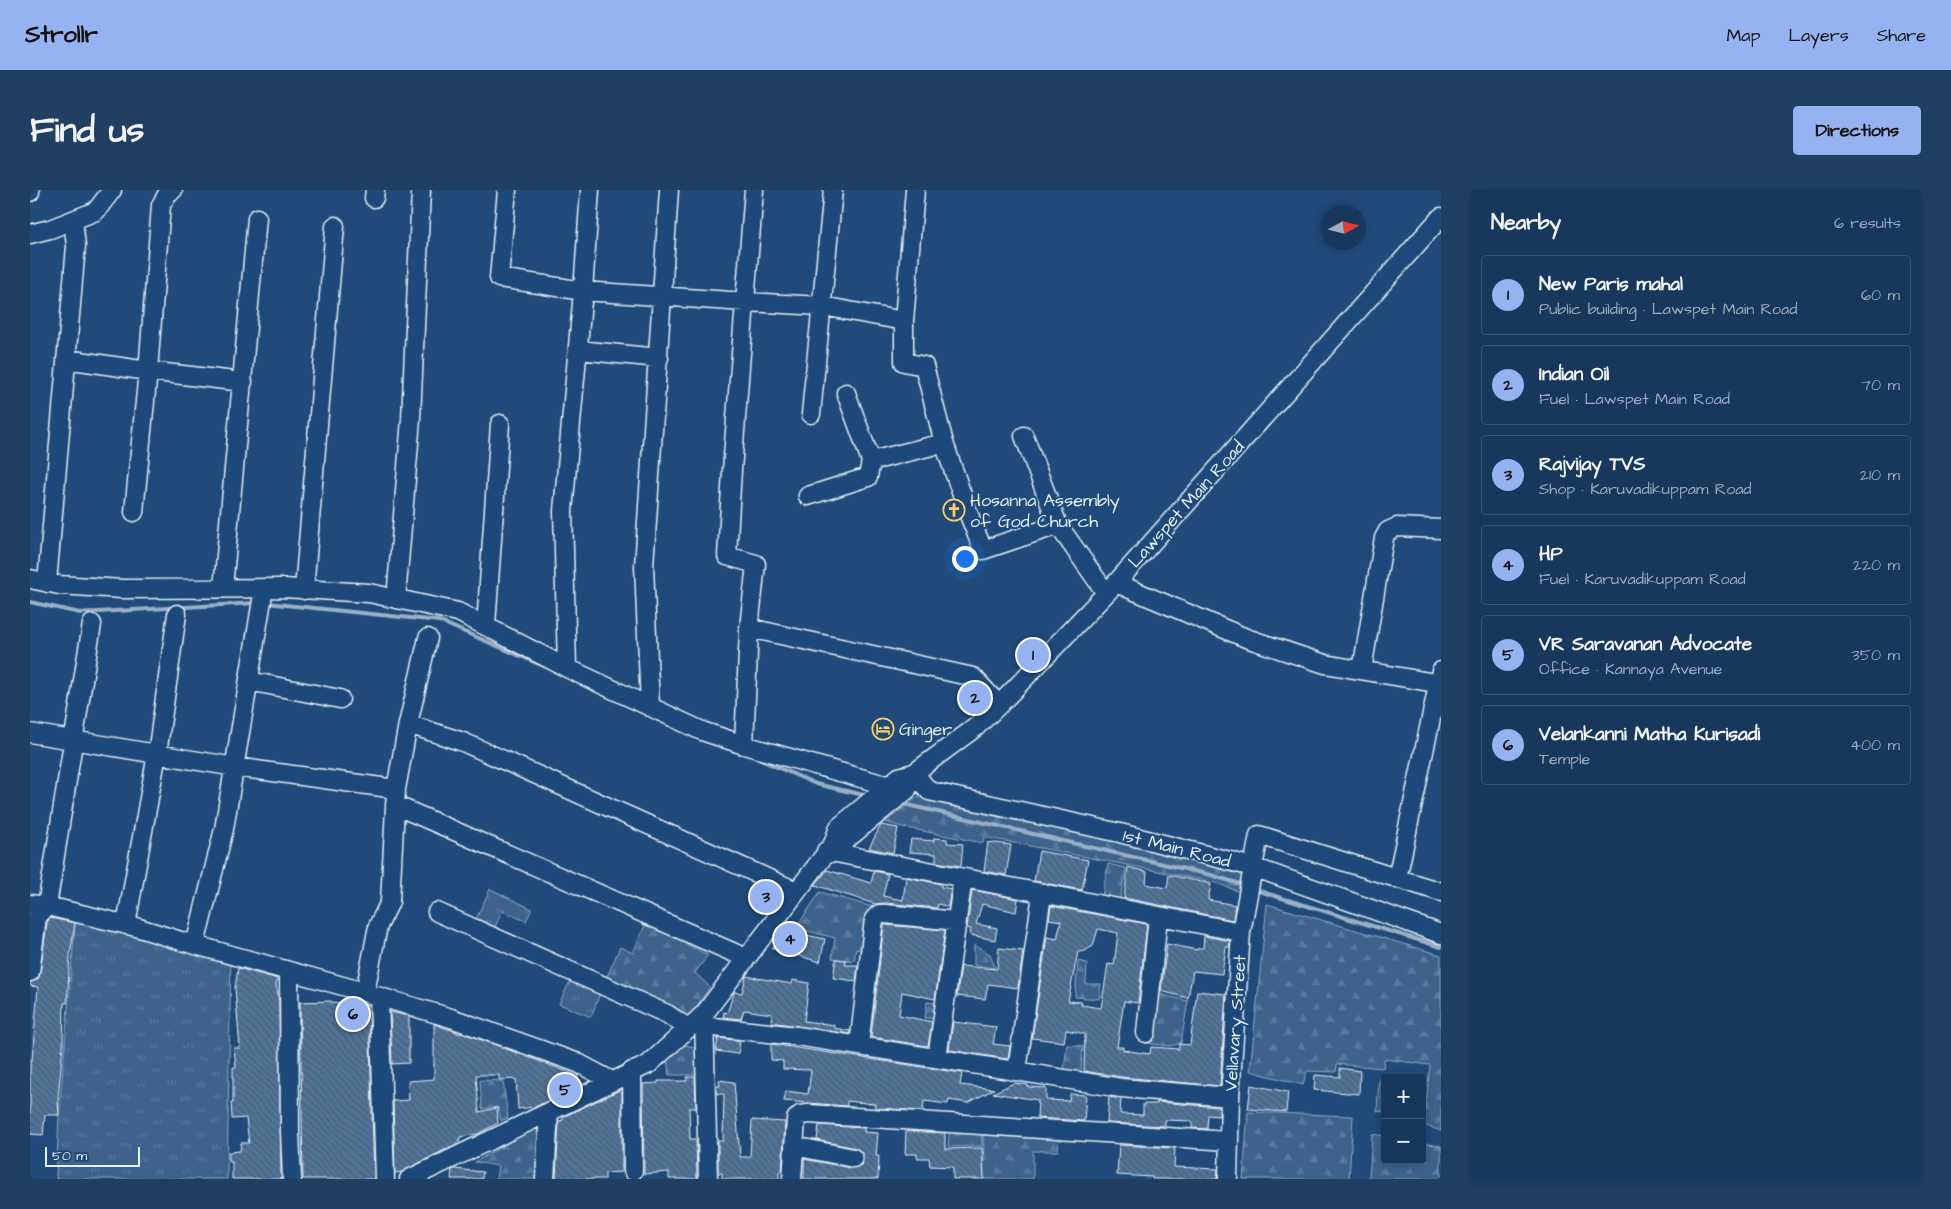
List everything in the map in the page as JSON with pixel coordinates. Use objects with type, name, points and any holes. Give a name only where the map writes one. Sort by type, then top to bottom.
[{"type":"street","points":[[30,234],[50,230],[96,211],[112,190]]},
{"type":"street","points":[[134,512],[148,371],[161,205],[168,192],[173,190]]},
{"type":"street","points":[[396,599],[411,410],[420,190]]},
{"type":"street","points":[[506,190],[499,278],[583,291],[822,306],[904,321]]},
{"type":"street","points":[[567,668],[563,511],[590,190]]},
{"type":"street","points":[[650,707],[644,566],[669,190]]},
{"type":"street","points":[[744,745],[749,628],[756,564],[728,556],[732,470],[754,190]]},
{"type":"street","points":[[811,414],[833,190]]},
{"type":"street","points":[[915,190],[904,321],[904,362],[924,366],[944,442],[969,515],[984,550],[1058,525]]},
{"type":"street","name":"Lawspet Main Road","points":[[914,774],[976,727],[1111,588],[1441,217]]},
{"type":"street","points":[[223,588],[257,218]]},
{"type":"street","points":[[73,220],[76,246],[66,359],[38,581],[59,586],[122,589],[264,588],[369,593],[458,612],[567,668],[702,731],[744,745],[889,786]]},
{"type":"street","points":[[304,590],[335,226]]},
{"type":"street","points":[[578,350],[659,358]]},
{"type":"street","points":[[66,359],[243,382]]},
{"type":"street","points":[[808,496],[868,477],[871,461],[846,393]]},
{"type":"street","points":[[486,626],[500,424]]},
{"type":"street","points":[[1024,436],[1058,525],[1111,588],[1246,638],[1325,664],[1440,679],[1397,879],[1441,892]]},
{"type":"street","points":[[871,461],[944,442]]},
{"type":"street","points":[[1362,670],[1384,538],[1388,530],[1397,526],[1441,529]]},
{"type":"street","points":[[195,945],[224,829],[264,588]]},
{"type":"street","points":[[126,925],[157,754],[177,614]]},
{"type":"street","points":[[30,972],[38,905],[73,740],[92,624]]},
{"type":"street","points":[[749,628],[973,677],[999,705]]},
{"type":"street","points":[[385,1179],[372,995],[378,926],[390,902],[396,797],[408,724],[428,638]]},
{"type":"street","points":[[249,681],[340,699]]},
{"type":"street","points":[[408,724],[463,742],[796,891]]},
{"type":"street","points":[[30,733],[235,767],[396,797],[746,958]]},
{"type":"street","points":[[410,1179],[649,1064],[699,1023],[830,848],[839,827],[899,777],[914,774]]},
{"type":"street","points":[[830,848],[847,839],[907,790],[914,774]]},
{"type":"street","name":"1st Main Road","points":[[914,774],[929,791],[1120,833],[1253,867],[1441,934]]},
{"type":"street","name":"Vellavary Street","points":[[1228,1179],[1230,1097],[1241,932],[1259,835],[1397,879]]},
{"type":"street","points":[[830,848],[963,878],[1241,932]]},
{"type":"street","points":[[937,1058],[963,878]]},
{"type":"street","points":[[1018,1071],[1042,894]]},
{"type":"street","points":[[38,905],[126,925],[451,1018],[578,1063],[612,1081]]},
{"type":"street","points":[[437,912],[666,1014],[699,1023],[859,1045],[1121,1088],[1230,1097]]},
{"type":"street","points":[[859,1045],[874,919],[879,914],[886,914],[957,921]]},
{"type":"street","points":[[1146,1033],[1158,917]]},
{"type":"street","points":[[289,971],[292,1179]]},
{"type":"street","points":[[699,1023],[708,1179]]},
{"type":"street","points":[[632,1071],[633,1171]]},
{"type":"street","points":[[545,1179],[549,1112]]},
{"type":"street","points":[[792,1179],[796,1119],[800,1115],[808,1114],[1229,1141]]},
{"type":"street","points":[[794,1146],[853,1158]]},
{"type":"green space","points":[[923,793],[1248,869],[1243,893],[1213,882],[984,837],[983,843],[885,822]]},
{"type":"green space","points":[[1108,864],[1126,868],[1120,900],[1102,896]]},
{"type":"green space","points":[[490,889],[532,909],[526,921],[502,911],[494,929],[475,921]]},
{"type":"green space","points":[[820,892],[873,907],[867,952],[856,949],[854,961],[832,958],[835,938],[796,928]]},
{"type":"green space","points":[[1267,904],[1441,955],[1441,1131],[1426,1126],[1430,1065],[1384,1059],[1383,1068],[1337,1064],[1336,1072],[1307,1071],[1303,1085],[1250,1071]]},
{"type":"green space","points":[[76,913],[231,956],[227,1179],[56,1179],[59,1115]]},
{"type":"green space","points":[[648,918],[689,935],[686,944],[708,955],[695,973],[710,987],[689,1017],[606,979],[620,947],[633,953]]},
{"type":"green space","points":[[974,945],[990,954],[995,968],[974,965]]},
{"type":"green space","points":[[1078,961],[1087,963],[1086,984],[1101,984],[1099,999],[1075,997]]},
{"type":"green space","points":[[573,975],[602,988],[591,1017],[559,1004]]},
{"type":"green space","points":[[1159,994],[1188,1001],[1181,1043],[1171,1046],[1145,1043],[1150,1004]]},
{"type":"green space","points":[[927,1002],[937,1003],[939,1019],[925,1018]]},
{"type":"green space","points":[[683,1045],[702,1048],[703,1075],[669,1075],[667,1057]]},
{"type":"green space","points":[[1067,1045],[1083,1046],[1080,1078],[1063,1076]]},
{"type":"green space","points":[[1379,1077],[1381,1077],[1381,1112],[1377,1111]]},
{"type":"green space","points":[[480,1080],[503,1081],[508,1118],[501,1121],[498,1107],[482,1109]]},
{"type":"green space","points":[[1248,1112],[1353,1116],[1349,1179],[1243,1179]]},
{"type":"green space","points":[[544,1122],[545,1179],[496,1179],[498,1166],[475,1162]]},
{"type":"green space","points":[[950,1127],[981,1127],[982,1146],[948,1147]]},
{"type":"green space","points":[[983,1127],[1059,1132],[1058,1151],[1033,1151],[1033,1179],[984,1179]]},
{"type":"green space","points":[[1372,1134],[1381,1135],[1381,1164],[1426,1164],[1426,1144],[1441,1146],[1441,1179],[1369,1179]]},
{"type":"building","points":[[881,825],[898,828],[893,853],[869,848]]},
{"type":"building","points":[[934,838],[947,839],[947,843],[963,844],[961,866],[936,862],[936,854],[909,852],[911,839],[934,841]]},
{"type":"building","points":[[988,842],[1011,845],[1006,875],[984,871]]},
{"type":"building","points":[[1039,851],[1088,860],[1082,890],[1034,881]]},
{"type":"building","points":[[1128,867],[1147,872],[1146,884],[1167,888],[1169,875],[1211,884],[1208,900],[1235,905],[1233,920],[1124,898]]},
{"type":"building","points":[[827,870],[871,883],[874,871],[888,874],[883,896],[903,900],[906,877],[941,884],[941,887],[951,889],[948,907],[938,904],[937,908],[886,903],[875,904],[815,885]]},
{"type":"building","points":[[972,890],[1018,899],[1016,912],[982,904],[976,924],[997,928],[995,940],[970,935],[971,929],[967,928]]},
{"type":"building","points":[[1051,906],[1147,924],[1138,1003],[1124,1001],[1117,1047],[1123,1047],[1123,1050],[1150,1054],[1151,1047],[1179,1049],[1179,1044],[1190,1045],[1197,991],[1226,994],[1220,1086],[1122,1077],[1084,1071],[1085,1034],[1066,1030],[1064,1042],[1032,1038],[1047,937],[1057,939],[1061,921],[1049,919]],"holes":[[[1098,929],[1118,933],[1114,965],[1108,964],[1101,1008],[1081,1005],[1082,1002],[1068,1001],[1078,952],[1085,951],[1093,946]]]},
{"type":"building","points":[[50,918],[75,923],[70,955],[67,1003],[64,1003],[63,1045],[58,1098],[59,1115],[45,1115],[43,1135],[30,1134],[30,1060],[32,1060],[38,987],[30,986],[30,982],[38,979],[40,974],[47,922]]},
{"type":"building","points":[[884,925],[945,930],[935,999],[902,992],[899,1015],[932,1022],[928,1046],[871,1037]]},
{"type":"building","points":[[787,931],[825,939],[820,962],[772,948]]},
{"type":"building","points":[[1204,936],[1230,941],[1229,947],[1226,947],[1222,974],[1193,971],[1188,998],[1161,991],[1167,944],[1197,950],[1198,948],[1203,948]]},
{"type":"building","points":[[999,948],[1023,951],[1018,988],[988,984],[985,999],[957,996],[961,966],[997,969]]},
{"type":"building","points":[[836,959],[846,960],[845,965],[858,965],[856,981],[833,978]]},
{"type":"building","points":[[238,968],[278,979],[276,984],[279,1002],[281,1179],[232,1179],[232,1162],[229,1162],[229,1152],[240,1151],[241,1143],[249,1143],[246,1118],[232,1119],[233,1067],[236,1067],[234,1048],[240,1048],[235,988]]},
{"type":"building","points":[[746,976],[792,984],[793,980],[809,983],[804,1021],[834,1025],[834,1028],[850,1031],[850,1034],[771,1022],[772,1014],[744,1010],[741,1019],[723,1017],[724,1012],[727,1013],[734,992],[742,993]]},
{"type":"building","points":[[331,1001],[369,1005],[374,1179],[303,1179],[300,1002]]},
{"type":"building","points":[[390,1012],[409,1016],[409,1063],[392,1064]]},
{"type":"building","points":[[953,1022],[996,1027],[993,1044],[1010,1046],[1008,1059],[949,1050]]},
{"type":"building","points":[[434,1024],[579,1076],[550,1098],[553,1098],[535,1107],[518,1109],[516,1079],[499,1080],[499,1075],[476,1075],[479,1112],[497,1108],[498,1123],[477,1134],[460,1137],[460,1141],[454,1145],[402,1172],[395,1173],[393,1101],[409,1100],[408,1081],[434,1079]]},
{"type":"building","points":[[718,1038],[740,1041],[738,1054],[716,1051]]},
{"type":"building","points":[[771,1044],[962,1073],[960,1085],[994,1089],[968,1103],[949,1100],[948,1104],[924,1101],[923,1111],[875,1108],[875,1104],[847,1101],[847,1106],[784,1101],[786,1091],[808,1094],[811,1070],[783,1069],[783,1061],[771,1060]]},
{"type":"building","points":[[1340,1068],[1360,1071],[1359,1094],[1314,1090],[1315,1075],[1340,1077]]},
{"type":"building","points":[[687,1077],[695,1077],[696,1108],[689,1108],[690,1139],[696,1139],[697,1179],[669,1179],[669,1172],[644,1174],[643,1084],[658,1083],[658,1081],[687,1081]]},
{"type":"building","points":[[719,1080],[734,1082],[740,1157],[750,1157],[752,1120],[785,1122],[782,1172],[779,1171],[779,1179],[722,1179],[722,1173],[718,1173],[718,1141],[723,1141],[724,1094],[717,1094],[716,1086],[720,1086]]},
{"type":"building","points":[[1014,1083],[1028,1085],[1028,1087],[1046,1088],[1046,1100],[1069,1101],[1070,1094],[1086,1095],[1084,1121],[1037,1118],[1038,1100],[993,1093]]},
{"type":"building","points":[[1251,1085],[1288,1092],[1286,1112],[1248,1109]]},
{"type":"building","points":[[622,1089],[622,1172],[605,1173],[605,1179],[556,1179],[559,1121],[563,1120],[563,1117]]},
{"type":"building","points":[[1109,1097],[1121,1099],[1120,1114],[1143,1115],[1143,1104],[1157,1104],[1157,1102],[1219,1107],[1219,1116],[1208,1115],[1207,1129],[1192,1128],[1192,1121],[1165,1120],[1165,1126],[1107,1123]]},
{"type":"building","points":[[819,1125],[864,1128],[864,1132],[878,1133],[876,1156],[879,1156],[878,1179],[804,1179],[804,1159],[851,1168],[861,1165],[863,1161],[863,1154],[856,1148],[817,1140]]},
{"type":"building","points":[[906,1131],[945,1133],[945,1149],[982,1148],[984,1179],[953,1179],[953,1167],[930,1166],[929,1158],[917,1158],[917,1154],[905,1154]]},
{"type":"building","points":[[1119,1145],[1175,1148],[1174,1167],[1218,1169],[1217,1179],[1152,1179],[1152,1177],[1117,1175]]},
{"type":"building","points":[[452,1170],[483,1172],[482,1179],[451,1179]]},
{"type":"waterway","points":[[30,602],[80,613],[256,603]]},
{"type":"waterway","points":[[266,603],[439,621],[546,667]]},
{"type":"waterway","points":[[752,756],[816,784],[868,796]]},
{"type":"waterway","points":[[899,803],[1211,875],[1240,884]]},
{"type":"waterway","points":[[1259,891],[1441,947]]},
{"type":"place","name":"Hosanna Assembly of God Church","points":[[954,510]]},
{"type":"place","name":"New Paris mahal","points":[[1033,655]]},
{"type":"place","name":"Indian Oil","points":[[975,698]]},
{"type":"place","name":"Ginger","points":[[883,729]]},
{"type":"place","name":"Rajvijay TVS","points":[[766,897]]},
{"type":"place","name":"HP","points":[[790,939]]},
{"type":"place","name":"Velankanni Matha Kurisadi","points":[[353,1014]]},
{"type":"place","name":"VR Saravanan Advocate","points":[[565,1090]]}]
